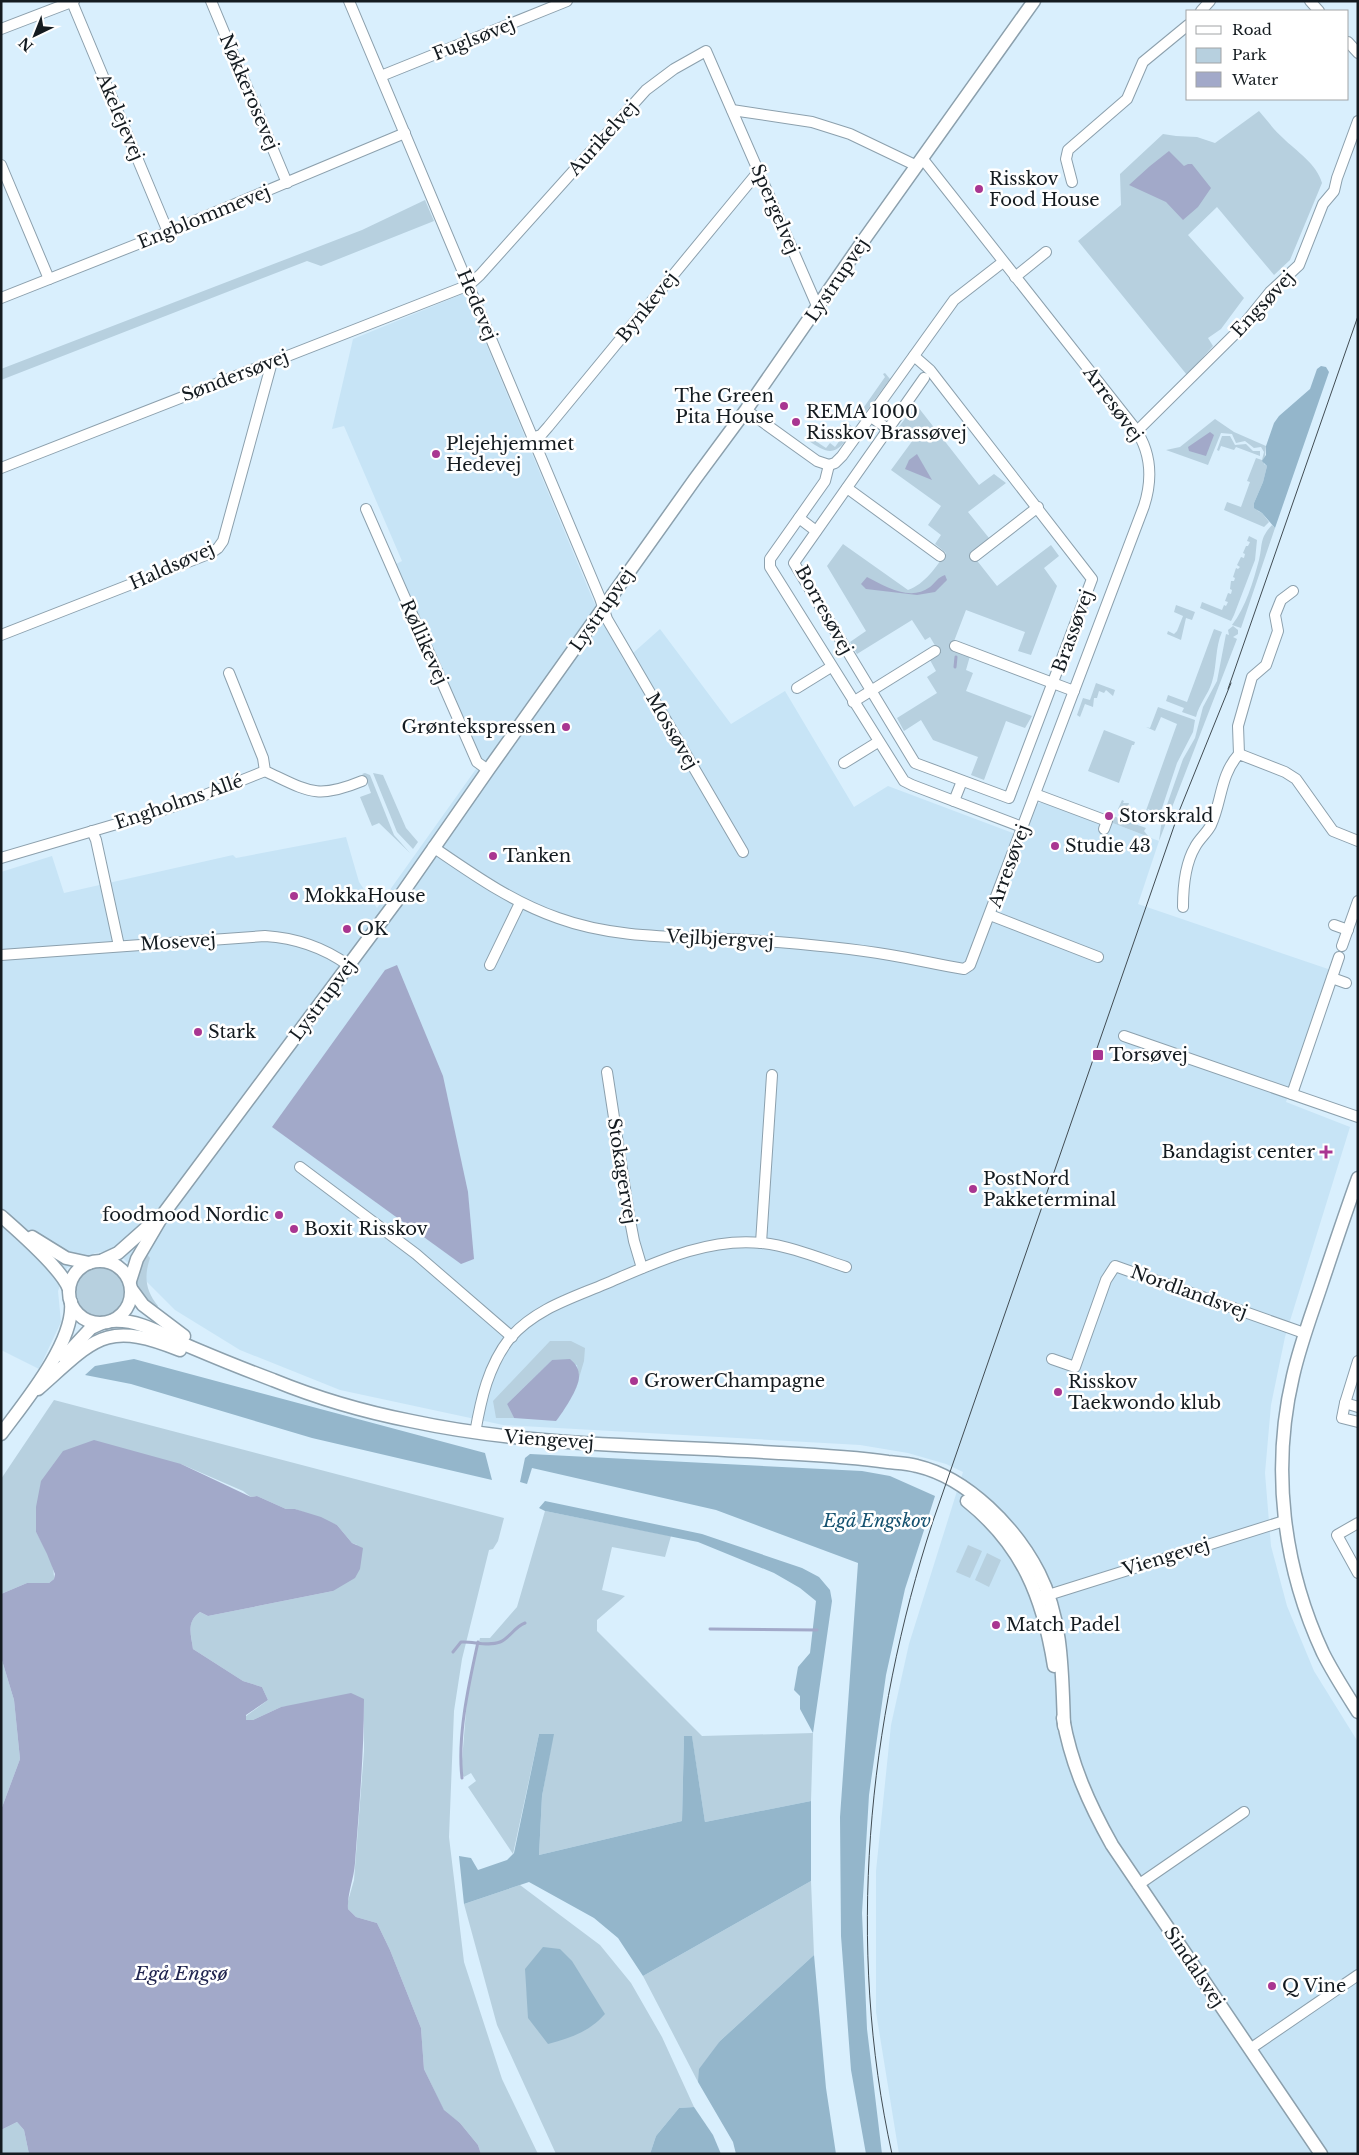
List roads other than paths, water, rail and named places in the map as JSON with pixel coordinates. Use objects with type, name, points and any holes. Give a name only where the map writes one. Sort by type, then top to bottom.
[{"type":"street","name":"Nøkkerosevej","points":[[211,1],[287,183]]},
{"type":"street","name":"Hedevej","points":[[349,1],[603,609]]},
{"type":"street","name":"Fuglsøvej","points":[[381,76],[567,1]]},
{"type":"street","name":"Lystrupvej","points":[[131,1286],[137,1259],[164,1213],[401,895],[433,847],[746,410],[1034,1]]},
{"type":"street","points":[[1,30],[73,2]]},
{"type":"street","name":"Akelejevej","points":[[73,2],[168,232]]},
{"type":"street","points":[[1072,182],[1066,160],[1068,150],[1129,98],[1143,62],[1186,27]]},
{"type":"street","points":[[1349,43],[1358,53]]},
{"type":"street","name":"Aurikelvej","points":[[469,285],[646,90],[674,69],[706,51],[732,110]]},
{"type":"street","points":[[732,110],[812,122],[850,134],[920,162]]},
{"type":"street","name":"Spergelvej","points":[[732,110],[818,308]]},
{"type":"street","name":"Engsøvej","points":[[1137,431],[1240,329],[1270,292],[1299,265],[1323,204],[1334,191],[1358,121]]},
{"type":"street","name":"Engblommevej","points":[[1,298],[168,232],[405,133]]},
{"type":"street","name":"Arresøvej","points":[[920,162],[1015,276],[1137,431],[1149,461],[1148,493],[990,915],[1098,957]]},
{"type":"street","points":[[1,165],[49,279]]},
{"type":"street","name":"Bynkevej","points":[[532,438],[541,434],[548,427],[758,172]]},
{"type":"street","points":[[1015,276],[1046,252]]},
{"type":"street","points":[[746,410],[817,461],[829,465],[841,458],[956,298],[1003,262]]},
{"type":"street","name":"Søndersøvej","points":[[1,468],[469,285]]},
{"type":"street","name":"Brassøvej","points":[[914,356],[930,370],[1092,579],[1053,683]]},
{"type":"street","name":"Haldsøvej","points":[[1,635],[211,553],[218,548],[223,541],[272,362]]},
{"type":"street","points":[[924,378],[846,488],[940,556]]},
{"type":"street","points":[[870,417],[888,429]]},
{"type":"street","name":"Borresøvej","points":[[829,465],[825,481],[770,559],[769,565],[878,742],[904,780],[954,802],[1022,827]]},
{"type":"street","name":"Borresøvej","points":[[846,488],[794,563],[915,763],[1009,798],[1053,683]]},
{"type":"street","points":[[975,556],[1038,507]]},
{"type":"street","name":"Røllikevej","points":[[366,509],[477,762],[488,770]]},
{"type":"street","points":[[799,518],[816,531]]},
{"type":"street","points":[[1183,906],[1183,885],[1194,848],[1211,825],[1224,777],[1231,762],[1239,754],[1238,726],[1252,677],[1266,665],[1278,631],[1275,615],[1281,600],[1293,591]]},
{"type":"street","name":"Mossøvej","points":[[603,609],[626,652],[743,852]]},
{"type":"street","points":[[954,646],[1074,691]]},
{"type":"street","points":[[853,702],[935,651]]},
{"type":"street","name":"Borresøvej","points":[[797,688],[831,667]]},
{"type":"street","name":"Engholms Allé","points":[[229,672],[263,758],[265,771]]},
{"type":"street","points":[[844,764],[878,742]]},
{"type":"street","points":[[1239,754],[1285,772],[1296,779],[1333,830],[1358,842]]},
{"type":"street","name":"Engholms Allé","points":[[1,858],[196,799],[265,771],[305,789],[317,792],[330,792],[362,781]]},
{"type":"street","points":[[954,802],[962,781]]},
{"type":"street","points":[[1035,794],[1107,821],[1104,829]]},
{"type":"street","name":"Engholms Allé","points":[[92,831],[96,840],[118,946]]},
{"type":"street","name":"Vejlbjergvej","points":[[433,847],[483,882],[520,903],[559,919],[614,931],[838,948],[890,954],[964,969],[968,968],[973,960],[990,915]]},
{"type":"street","points":[[1342,946],[1358,901]]},
{"type":"street","points":[[490,965],[520,903]]},
{"type":"street","points":[[1334,925],[1348,930]]},
{"type":"street","name":"Mosevej","points":[[1,955],[265,936],[287,938],[319,948],[348,965]]},
{"type":"street","points":[[1292,1094],[1339,958]]},
{"type":"street","points":[[1332,978],[1346,983]]},
{"type":"street","points":[[1124,1036],[1358,1117]]},
{"type":"street","name":"Stokagervej","points":[[607,1072],[629,1215],[642,1268]]},
{"type":"street","points":[[762,1243],[772,1075]]},
{"type":"street","points":[[300,1167],[416,1254],[512,1337]]},
{"type":"street","points":[[1358,1178],[1355,1194],[1304,1333],[1292,1376],[1282,1448],[1284,1521],[1293,1567],[1311,1624],[1324,1654],[1358,1712]]},
{"type":"street","name":"Lystrupvej","points":[[103,1260],[114,1256],[164,1213]]},
{"type":"street","points":[[6,1220],[61,1276],[81,1317],[91,1322],[107,1322]]},
{"type":"street","points":[[6,1220],[66,1258],[89,1262],[103,1260],[119,1267],[127,1274],[131,1286],[130,1302],[126,1309],[107,1322],[94,1326],[73,1346],[38,1389]]},
{"type":"street","points":[[475,1434],[487,1380],[496,1359],[512,1337],[531,1319],[547,1309],[642,1268],[701,1248],[724,1244],[762,1243],[800,1252],[846,1267]]},
{"type":"street","points":[[1,1434],[28,1399],[66,1334],[70,1319],[70,1296],[75,1274],[89,1262]]},
{"type":"street","name":"Nordlandsvej","points":[[1052,1359],[1075,1367],[1106,1280],[1115,1266],[1304,1333]]},
{"type":"street","name":"Viengevej","points":[[131,1286],[137,1300],[163,1322],[220,1358]]},
{"type":"street","name":"Viengevej","points":[[107,1322],[126,1321],[144,1325],[192,1348],[277,1382],[335,1402],[399,1419],[475,1434],[522,1439],[860,1458],[888,1462],[945,1487],[979,1511],[1009,1543],[1043,1596],[1284,1521]]},
{"type":"street","points":[[28,1399],[88,1346],[107,1338],[129,1335],[150,1339],[217,1365],[277,1382]]},
{"type":"street","points":[[1358,1361],[1344,1403],[1342,1418],[1358,1422]]},
{"type":"street","points":[[1344,1403],[1358,1407]]},
{"type":"street","points":[[1358,1523],[1336,1535],[1358,1573]]},
{"type":"street","name":"Sindalsvej","points":[[1043,1596],[1060,1642],[1064,1726],[1074,1764],[1088,1801],[1112,1845],[1321,2154]]},
{"type":"street","points":[[1138,1884],[1244,1812]]},
{"type":"street","points":[[1250,2049],[1358,1975]]},
{"type":"water","points":[[1169,151],[1184,166],[1192,164],[1211,188],[1198,207],[1183,220],[1166,202],[1129,185]]},
{"type":"water","points":[[1210,432],[1214,435],[1206,456],[1189,451],[1188,447]]},
{"type":"water","points":[[917,454],[932,480],[905,469],[909,460]]},
{"type":"water","points":[[945,575],[947,580],[935,592],[917,595],[866,589],[861,584],[867,577],[898,591],[914,593],[930,587]]},
{"type":"water","points":[[397,965],[443,1076],[468,1192],[474,1259],[461,1264],[272,1127],[385,970]]},
{"type":"water","points":[[570,1359],[578,1369],[578,1382],[570,1400],[556,1421],[514,1418],[507,1404],[552,1360]]},
{"type":"water","name":"Egå Engsø","points":[[94,1440],[181,1464],[251,1497],[257,1496],[286,1509],[295,1509],[321,1517],[337,1525],[352,1543],[363,1548],[360,1569],[355,1578],[333,1591],[208,1616],[200,1612],[191,1624],[193,1649],[243,1681],[262,1687],[268,1700],[246,1715],[246,1720],[253,1720],[281,1707],[351,1693],[364,1699],[355,1863],[348,1909],[356,1917],[377,1923],[390,1950],[421,2028],[424,2069],[444,2110],[460,2123],[478,2145],[481,2154],[29,2154],[24,2130],[17,2122],[1,2130],[1,1810],[20,1759],[14,1700],[1,1657],[1,1594],[27,1583],[49,1583],[54,1579],[55,1574],[36,1532],[36,1507],[41,1481],[63,1451]]},
{"type":"waterway","points":[[955,667],[956,657]]},
{"type":"waterway","points":[[453,1652],[461,1642],[491,1644],[500,1642],[525,1623]]},
{"type":"waterway","points":[[710,1629],[817,1630]]},
{"type":"waterway","points":[[462,1778],[462,1727],[478,1642]]},
{"type":"tram line","points":[[1228,689],[1358,316]]},
{"type":"tram line","points":[[892,2154],[878,2075],[870,1996],[867,1916],[870,1835],[879,1755],[892,1676],[910,1598],[933,1521],[1180,809],[1231,683]]},
{"type":"place","name":"Risskov Food House","points":[[979,189]]},
{"type":"place","name":"The Green Pita House","points":[[784,406]]},
{"type":"place","name":"REMA 1000 Risskov Brassøvej","points":[[796,422]]},
{"type":"place","name":"Plejehjemmet Hedevej","points":[[436,454]]},
{"type":"place","name":"Grøntekspressen","points":[[566,727]]},
{"type":"place","name":"Storskrald","points":[[1109,816]]},
{"type":"place","name":"Studie 43","points":[[1055,846]]},
{"type":"place","name":"Tanken","points":[[493,856]]},
{"type":"place","name":"MokkaHouse","points":[[294,896]]},
{"type":"place","name":"OK","points":[[347,929]]},
{"type":"place","name":"Stark","points":[[198,1032]]},
{"type":"place","name":"Torsøvej","points":[[1098,1055]]},
{"type":"place","name":"Bandagist center","points":[[1326,1152]]},
{"type":"place","name":"PostNord Pakketerminal","points":[[973,1189]]},
{"type":"place","name":"foodmood Nordic","points":[[279,1215]]},
{"type":"place","name":"Boxit Risskov","points":[[294,1229]]},
{"type":"place","name":"GrowerChampagne","points":[[634,1381]]},
{"type":"place","name":"Risskov Taekwondo klub","points":[[1058,1392]]},
{"type":"place","name":"Match Padel","points":[[996,1625]]},
{"type":"place","name":"Q Vine","points":[[1272,1986]]},
{"type":"park label","name":"Egå Engskov","points":[[877,1521]]}]
